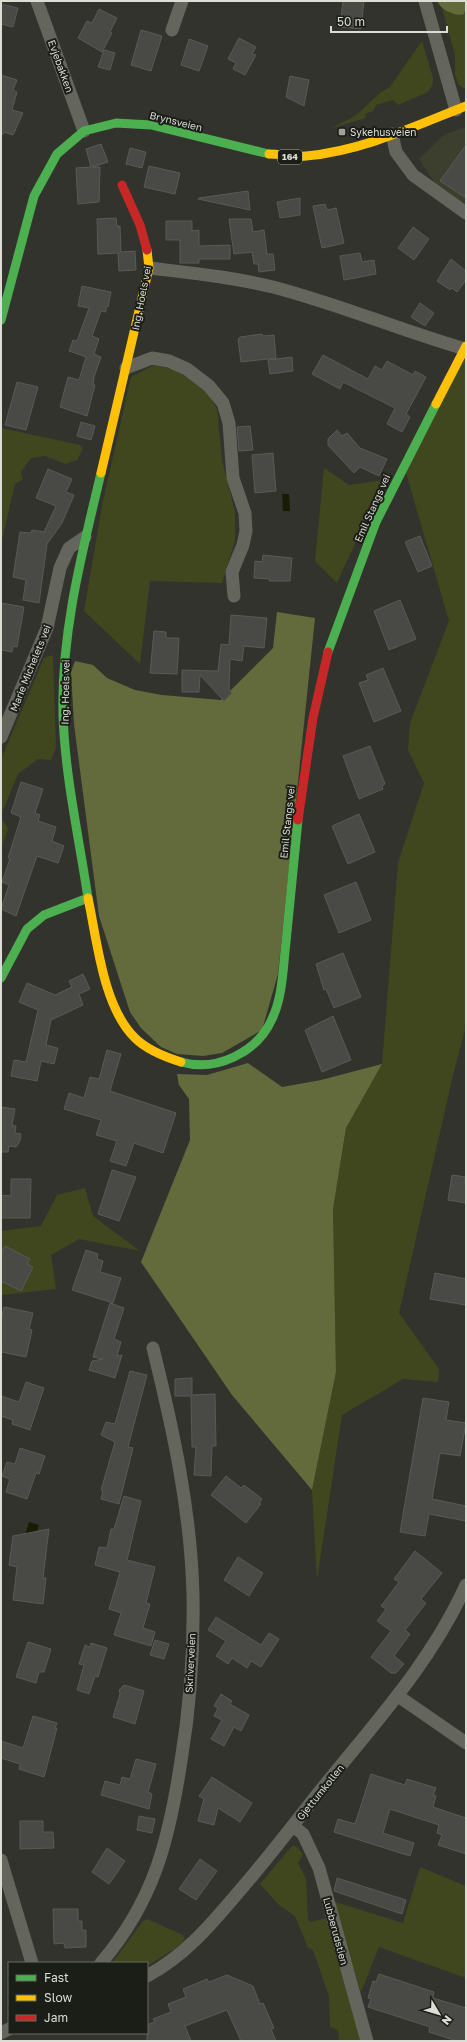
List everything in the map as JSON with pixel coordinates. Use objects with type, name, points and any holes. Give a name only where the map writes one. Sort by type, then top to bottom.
[{"type":"street","name":"Evjebakken","points":[[37,1],[84,131]]},
{"type":"street","points":[[172,30],[182,1]]},
{"type":"street","points":[[425,1],[461,108]]},
{"type":"street","name":"Brynsveien","points":[[1,320],[34,196],[41,179],[58,151],[84,131],[109,123],[131,123],[177,132],[262,154],[288,157],[331,153],[392,134],[461,108]]},
{"type":"street","points":[[392,134],[396,152],[413,175],[466,213]]},
{"type":"street","name":"Ing. Hoels vei","points":[[88,898],[67,761],[63,715],[64,670],[68,625],[74,586],[149,268],[147,246],[142,227],[122,185]]},
{"type":"street","points":[[149,268],[226,277],[272,287],[321,301],[465,348]]},
{"type":"street","name":"Emil Stangs vei","points":[[88,898],[108,988],[120,1018],[132,1036],[141,1044],[168,1060],[193,1065],[211,1065],[228,1060],[244,1052],[255,1043],[268,1027],[277,1006],[282,975],[302,786],[313,718],[329,649],[376,522],[465,348]]},
{"type":"street","points":[[126,368],[152,358],[169,361],[187,369],[209,386],[223,402],[229,423],[233,478],[245,512],[246,524],[243,545],[232,572],[234,596]]},
{"type":"street","name":"Marie Michelets vei","points":[[1,737],[47,628],[60,568],[69,548],[85,537]]},
{"type":"street","points":[[1,978],[27,930],[44,915],[88,898]]},
{"type":"street","name":"Skriverveien","points":[[102,1962],[136,1916],[149,1890],[174,1811],[186,1732],[193,1595],[190,1547],[173,1430],[153,1348]]},
{"type":"street","name":"Gjettumkollen","points":[[148,1975],[182,1953],[206,1931],[293,1826],[398,1696],[446,1625],[466,1585]]},
{"type":"street","points":[[398,1696],[466,1743]]},
{"type":"street","name":"Lubberudstien","points":[[293,1826],[303,1834],[318,1868],[367,2041]]},
{"type":"street","points":[[1,1860],[32,1962]]},
{"type":"shaded area","points":[[466,127],[466,206],[437,186],[419,159],[445,134]]},
{"type":"shaded area","points":[[282,494],[289,494],[290,511],[283,511]]},
{"type":"shaded area","points":[[29,1522],[39,1525],[32,1548],[22,1545]]},
{"type":"green space","points":[[437,1],[465,1],[466,8],[464,14],[453,14],[445,10]]},
{"type":"green space","points":[[442,8],[451,13],[464,14],[466,8],[466,90],[459,85],[455,75],[455,55]]},
{"type":"green space","points":[[422,41],[433,78],[433,84],[428,92],[398,105],[393,100],[376,105],[373,111],[365,114],[366,118],[329,129],[355,116],[381,92],[389,88]]},
{"type":"green space","points":[[466,348],[466,1026],[453,1075],[399,1313],[439,1369],[438,1382],[403,1379],[342,1415],[317,1580],[312,1490],[336,1372],[333,1209],[346,1128],[382,1064],[398,863],[424,783],[408,750],[410,723],[449,621],[404,466]]},
{"type":"green space","points":[[154,365],[185,372],[207,391],[217,409],[222,460],[235,512],[235,541],[222,583],[150,581],[140,664],[84,611],[103,501],[131,377]]},
{"type":"green space","points":[[1,428],[80,445],[83,448],[77,460],[66,464],[45,456],[31,458],[21,472],[23,479],[15,484],[1,544]]},
{"type":"green space","points":[[324,468],[349,485],[384,480],[337,583],[315,561]]},
{"type":"green space","points":[[277,612],[315,618],[278,974],[262,1030],[222,1053],[203,1056],[177,1054],[161,1047],[141,1028],[130,1012],[99,916],[74,724],[71,672],[75,661],[93,665],[107,678],[135,690],[162,695],[221,700],[273,648]]},
{"type":"green space","points":[[53,655],[56,748],[51,760],[38,759],[18,774],[1,815],[1,759],[44,658]]},
{"type":"green space","points":[[1,817],[8,829],[1,848]]},
{"type":"green space","points":[[248,1063],[282,1087],[321,1080],[382,1064],[346,1128],[333,1209],[336,1372],[312,1490],[232,1395],[141,1262],[190,1140],[189,1099],[179,1085],[177,1074],[207,1075]]},
{"type":"green space","points":[[85,1188],[93,1216],[140,1251],[79,1239],[51,1255],[56,1289],[1,1295],[1,1231],[41,1226],[57,1195]]},
{"type":"green space","points":[[292,1846],[296,1846],[303,1854],[298,1863],[306,1879],[308,1920],[311,1922],[326,1918],[362,2041],[339,2041],[338,2030],[330,2027],[329,1996],[313,1950],[308,1948],[295,1916],[279,1905],[260,1884]]},
{"type":"green space","points":[[420,1867],[466,1886],[466,1978],[379,1947],[361,1992],[332,1901],[403,1923]]},
{"type":"green space","points":[[147,1919],[183,1935],[185,1940],[176,1948],[148,1965],[148,1962],[113,1962],[143,1921]]},
{"type":"building","points":[[343,1],[364,1],[361,29],[340,27]]},
{"type":"building","points":[[1,4],[18,8],[13,27],[1,24]]},
{"type":"building","points":[[99,9],[117,18],[110,32],[112,33],[102,52],[78,38],[87,21],[92,23]]},
{"type":"building","points":[[141,30],[162,36],[151,71],[131,65]]},
{"type":"building","points":[[239,38],[256,47],[252,54],[256,55],[245,75],[233,69],[236,63],[228,59]]},
{"type":"building","points":[[189,39],[208,46],[199,71],[181,65]]},
{"type":"building","points":[[104,50],[115,53],[110,70],[98,67]]},
{"type":"building","points":[[1,75],[17,80],[13,90],[17,92],[12,110],[23,113],[13,135],[4,132],[1,134]]},
{"type":"building","points":[[290,76],[309,80],[304,106],[286,97]]},
{"type":"building","points":[[101,144],[108,162],[92,167],[100,167],[99,202],[78,204],[76,168],[91,167],[86,149]]},
{"type":"building","points":[[466,145],[466,198],[440,181]]},
{"type":"building","points":[[130,148],[146,152],[142,168],[126,164]]},
{"type":"building","points":[[149,166],[180,173],[175,194],[144,187]]},
{"type":"building","points":[[248,191],[250,210],[198,199],[199,198]]},
{"type":"building","points":[[300,198],[300,215],[280,218],[277,202]]},
{"type":"building","points":[[325,204],[327,210],[336,208],[344,243],[322,248],[313,206]]},
{"type":"building","points":[[116,218],[117,226],[120,226],[121,252],[135,251],[136,270],[119,271],[118,253],[98,254],[97,219]]},
{"type":"building","points":[[229,219],[251,219],[253,232],[264,230],[267,254],[273,254],[275,270],[259,272],[258,264],[254,264],[252,252],[234,254]]},
{"type":"building","points":[[166,221],[192,221],[192,231],[199,230],[199,246],[230,245],[230,259],[199,259],[199,263],[180,263],[180,240],[166,240]]},
{"type":"building","points":[[413,227],[429,239],[414,260],[398,248]]},
{"type":"building","points":[[360,253],[362,262],[374,260],[376,274],[344,280],[340,256]]},
{"type":"building","points":[[451,259],[466,271],[466,280],[457,292],[452,288],[450,290],[437,281]]},
{"type":"building","points":[[82,286],[111,292],[108,307],[106,306],[106,312],[101,311],[92,336],[99,339],[94,354],[101,357],[94,377],[93,385],[95,385],[87,416],[60,407],[68,377],[79,380],[86,357],[69,351],[73,340],[77,341],[89,308],[78,306]]},
{"type":"building","points":[[420,303],[434,313],[425,326],[411,317]]},
{"type":"building","points":[[262,334],[263,336],[274,335],[276,358],[241,362],[238,339],[240,337]]},
{"type":"building","points":[[323,355],[368,379],[375,366],[382,370],[387,361],[413,375],[415,371],[426,377],[406,414],[410,417],[402,432],[387,424],[395,408],[343,382],[340,389],[312,374]]},
{"type":"building","points":[[292,357],[293,371],[270,374],[268,360]]},
{"type":"building","points":[[17,382],[38,387],[26,430],[5,425]]},
{"type":"building","points":[[81,422],[95,426],[91,440],[77,436]]},
{"type":"building","points":[[250,426],[253,450],[239,451],[237,427]]},
{"type":"building","points":[[337,430],[342,436],[347,433],[360,448],[387,459],[379,476],[360,467],[354,473],[328,445],[328,439]]},
{"type":"building","points":[[273,453],[276,491],[255,493],[252,455]]},
{"type":"building","points":[[48,469],[72,479],[66,492],[74,495],[62,523],[47,544],[39,603],[23,600],[26,580],[13,577],[20,532],[31,533],[32,530],[44,532],[56,506],[36,498]]},
{"type":"building","points":[[420,536],[432,566],[418,572],[405,542]]},
{"type":"building","points":[[263,555],[292,558],[290,581],[269,581],[270,579],[254,578],[255,561],[262,562]]},
{"type":"building","points":[[400,600],[416,639],[389,650],[374,611]]},
{"type":"building","points":[[1,603],[24,607],[17,647],[13,646],[12,652],[1,650]]},
{"type":"building","points":[[231,615],[267,618],[264,648],[244,646],[242,661],[230,659],[229,689],[232,693],[224,701],[200,675],[199,692],[182,692],[182,670],[218,671],[221,644],[229,645]]},
{"type":"building","points":[[154,631],[166,632],[166,638],[179,638],[177,674],[150,673]]},
{"type":"building","points":[[383,668],[401,711],[374,722],[359,683],[368,680],[366,675]]},
{"type":"building","points":[[370,746],[385,784],[382,786],[383,789],[359,799],[343,756]]},
{"type":"building","points":[[21,782],[43,789],[35,813],[40,815],[38,821],[56,827],[52,841],[64,846],[58,863],[37,856],[16,916],[1,909],[9,885],[2,882],[10,859],[8,858],[21,817],[11,813]]},
{"type":"building","points":[[359,814],[375,852],[348,864],[332,826]]},
{"type":"building","points":[[356,882],[371,920],[339,933],[324,895]]},
{"type":"building","points":[[343,953],[361,997],[334,1008],[326,989],[324,990],[316,964]]},
{"type":"building","points":[[83,974],[90,989],[79,994],[83,1005],[51,1020],[46,1045],[58,1048],[54,1064],[41,1061],[37,1081],[11,1076],[14,1060],[26,1062],[38,1010],[19,1002],[27,983],[55,995],[72,987],[69,981]]},
{"type":"building","points":[[333,1016],[351,1060],[322,1072],[305,1030]]},
{"type":"building","points":[[107,1050],[121,1054],[110,1091],[176,1113],[163,1153],[134,1143],[126,1166],[110,1161],[117,1141],[96,1135],[101,1120],[64,1109],[69,1093],[84,1098],[90,1077],[99,1079]]},
{"type":"building","points":[[1,1107],[15,1109],[12,1125],[16,1126],[15,1133],[21,1134],[20,1141],[16,1147],[9,1146],[8,1152],[1,1152]]},
{"type":"building","points":[[112,1170],[136,1177],[119,1221],[98,1214]]},
{"type":"building","points":[[452,1175],[466,1177],[466,1203],[448,1200]]},
{"type":"building","points":[[11,1179],[31,1179],[30,1218],[1,1218],[1,1195],[11,1196]]},
{"type":"building","points":[[5,1246],[30,1259],[27,1264],[33,1267],[21,1291],[1,1281],[1,1253]]},
{"type":"building","points":[[86,1250],[98,1254],[97,1259],[103,1261],[100,1272],[121,1278],[113,1303],[72,1290]]},
{"type":"building","points":[[435,1273],[466,1279],[466,1305],[430,1299]]},
{"type":"building","points":[[110,1303],[124,1308],[114,1339],[121,1342],[117,1356],[122,1355],[115,1378],[89,1370],[92,1361],[103,1359],[93,1357]]},
{"type":"building","points":[[4,1307],[33,1313],[29,1329],[32,1330],[26,1357],[1,1352],[1,1321]]},
{"type":"building","points":[[130,1371],[147,1375],[128,1447],[133,1448],[119,1504],[101,1499],[103,1491],[101,1490],[115,1442],[101,1435],[106,1422],[115,1424]]},
{"type":"building","points":[[192,1378],[192,1395],[215,1394],[216,1446],[212,1446],[211,1476],[194,1475],[196,1447],[192,1447],[191,1396],[175,1396],[175,1379]]},
{"type":"building","points":[[26,1382],[44,1388],[30,1430],[12,1424],[13,1420],[1,1416],[1,1396],[19,1402]]},
{"type":"building","points":[[423,1398],[449,1402],[446,1420],[466,1423],[460,1456],[440,1453],[432,1499],[466,1506],[466,1521],[429,1514],[425,1536],[400,1532]]},
{"type":"building","points":[[20,1448],[45,1456],[39,1474],[36,1473],[27,1499],[6,1492],[10,1479],[2,1476],[7,1462],[15,1464]]},
{"type":"building","points":[[226,1476],[241,1488],[244,1485],[262,1499],[259,1503],[261,1504],[246,1523],[211,1495]]},
{"type":"building","points":[[124,1496],[141,1501],[127,1560],[155,1567],[146,1603],[150,1604],[143,1628],[155,1632],[151,1646],[114,1635],[121,1613],[109,1609],[120,1572],[95,1565],[99,1547],[107,1548],[111,1529],[114,1529]]},
{"type":"building","points":[[49,1529],[43,1578],[46,1578],[43,1604],[13,1600],[17,1567],[9,1565],[13,1536]]},
{"type":"building","points":[[415,1551],[442,1573],[421,1599],[426,1603],[405,1630],[410,1634],[394,1656],[404,1664],[396,1673],[391,1673],[371,1657],[391,1631],[377,1621],[386,1609],[381,1606],[399,1582],[394,1579]]},
{"type":"building","points":[[238,1557],[263,1573],[249,1596],[224,1580]]},
{"type":"building","points":[[216,1617],[261,1645],[269,1633],[279,1639],[261,1667],[251,1661],[247,1668],[232,1658],[228,1664],[216,1656],[226,1641],[208,1630]]},
{"type":"building","points":[[155,1640],[169,1644],[164,1659],[150,1655]]},
{"type":"building","points":[[28,1642],[51,1649],[44,1672],[39,1672],[36,1683],[16,1677]]},
{"type":"building","points":[[91,1643],[107,1648],[98,1677],[95,1676],[89,1694],[77,1690],[84,1665],[79,1664],[85,1645],[90,1647]]},
{"type":"building","points":[[124,1685],[144,1691],[135,1724],[113,1717],[120,1694],[119,1690]]},
{"type":"building","points":[[221,1694],[232,1701],[230,1704],[249,1715],[241,1731],[234,1727],[224,1746],[211,1739],[222,1720],[214,1716],[218,1708],[214,1706]]},
{"type":"building","points":[[33,1716],[57,1723],[44,1777],[19,1769],[20,1764],[1,1758],[1,1741],[23,1748]]},
{"type":"building","points":[[136,1759],[156,1764],[148,1792],[152,1794],[149,1809],[101,1795],[105,1781],[120,1785],[122,1777],[130,1779]]},
{"type":"building","points":[[371,1774],[405,1785],[407,1779],[436,1788],[433,1795],[436,1796],[433,1807],[466,1818],[466,1854],[438,1845],[442,1835],[437,1833],[439,1825],[390,1809],[383,1833],[414,1843],[410,1856],[334,1832],[338,1819],[355,1824]]},
{"type":"building","points":[[212,1777],[252,1803],[240,1822],[218,1808],[214,1825],[198,1821],[204,1799],[199,1796]]},
{"type":"building","points":[[139,1816],[155,1819],[152,1833],[137,1830]]},
{"type":"building","points":[[20,1821],[43,1821],[43,1832],[53,1832],[54,1848],[20,1849]]},
{"type":"building","points":[[107,1848],[125,1861],[109,1884],[92,1872]]},
{"type":"building","points":[[200,1859],[217,1871],[196,1900],[179,1889]]},
{"type":"building","points":[[337,1878],[406,1900],[402,1914],[334,1891]]},
{"type":"building","points":[[53,1909],[78,1909],[78,1921],[82,1921],[82,1930],[86,1930],[86,1947],[65,1948],[64,1943],[54,1944]]},
{"type":"building","points":[[379,1974],[434,1992],[433,1998],[466,2008],[466,2041],[457,2041],[429,2032],[430,2027],[368,2007],[371,1999],[368,1998],[373,1981],[376,1982]]},
{"type":"building","points":[[227,1975],[253,1986],[260,2004],[263,2003],[274,2028],[271,2029],[276,2041],[241,2041],[227,2010],[185,2026],[191,2041],[147,2041],[148,2025],[155,2022],[153,2019],[171,2012],[168,2004],[186,1997],[183,1989],[207,1979],[209,1982]]},
{"type":"traffic: fast","points":[[1,320],[34,196],[57,154],[84,131],[116,123],[151,125],[269,154]]},
{"type":"traffic: fast","points":[[328,652],[376,522],[436,404]]},
{"type":"traffic: fast","points":[[1,978],[27,929],[44,915],[88,898],[66,761],[63,715],[63,684],[65,653],[74,593],[101,473]]},
{"type":"traffic: fast","points":[[181,1062],[208,1064],[221,1062],[234,1057],[246,1050],[256,1041],[265,1031],[272,1019],[276,1010],[282,981],[298,820]]},
{"type":"traffic: slow","points":[[269,154],[306,156],[347,149],[388,137],[466,106]]},
{"type":"traffic: slow","points":[[101,473],[149,268],[147,250]]},
{"type":"traffic: slow","points":[[436,404],[466,346]]},
{"type":"traffic: slow","points":[[88,898],[98,953],[108,991],[115,1009],[124,1025],[135,1038],[151,1050],[181,1062]]},
{"type":"traffic: jam","points":[[122,185],[140,225],[147,250]]},
{"type":"traffic: jam","points":[[298,820],[313,718],[328,652]]},
{"type":"place","name":"Sykehusveien","points":[[342,132]]}]
